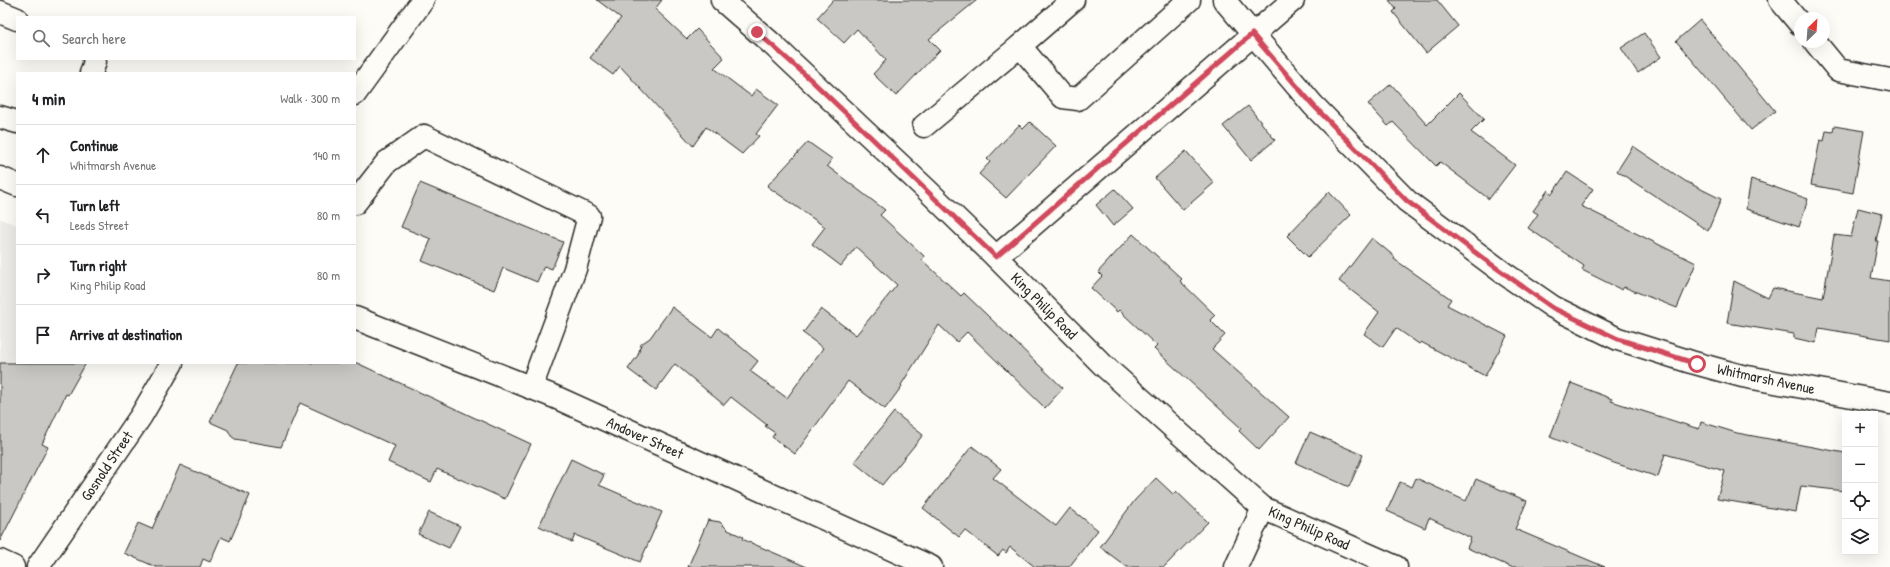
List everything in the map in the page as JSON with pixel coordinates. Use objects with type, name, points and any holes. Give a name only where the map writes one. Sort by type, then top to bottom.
[{"type":"street","points":[[356,93],[423,0]]},
{"type":"street","name":"King Philip Road","points":[[722,0],[810,79],[996,257],[1103,365],[1263,508],[1396,567]]},
{"type":"street","points":[[924,126],[1073,0]]},
{"type":"street","points":[[1020,46],[1063,98],[1078,99],[1189,0]]},
{"type":"street","name":"Whitmarsh Avenue","points":[[1224,0],[1313,105],[1407,201],[1493,266],[1553,308],[1618,339],[1692,362],[1742,376],[1890,403]]},
{"type":"street","points":[[996,257],[1293,0]]},
{"type":"street","points":[[1780,0],[1794,17]]},
{"type":"street","points":[[0,12],[16,19]]},
{"type":"street","points":[[1820,48],[1838,70],[1890,80]]},
{"type":"street","points":[[91,72],[94,60]]},
{"type":"street","points":[[0,117],[16,122]]},
{"type":"street","points":[[356,202],[387,162],[424,136],[589,216],[575,269],[532,388]]},
{"type":"street","points":[[0,178],[16,185]]},
{"type":"street","name":"Andover Street","points":[[356,318],[532,388],[931,567]]},
{"type":"street","name":"Gosnold Street","points":[[38,567],[141,416],[171,364]]},
{"type":"street","points":[[1236,567],[1263,508]]},
{"type":"street","points":[[0,561],[13,567]]},
{"type":"shaded area","points":[[0,219],[16,225],[17,364],[0,459]]},
{"type":"building","points":[[597,0],[662,0],[655,9],[687,39],[697,29],[724,58],[714,68],[751,96],[756,89],[778,105],[756,134],[759,136],[742,154],[706,127],[693,146],[620,66],[613,75],[590,58],[621,18]]},
{"type":"building","points":[[833,0],[977,0],[929,39],[940,50],[896,96],[873,74],[886,60],[857,29],[844,43],[817,18]]},
{"type":"building","points":[[1389,0],[1437,0],[1458,26],[1426,53],[1393,12],[1396,9]]},
{"type":"building","points":[[1700,20],[1775,111],[1751,130],[1676,41]]},
{"type":"building","points":[[1644,33],[1661,57],[1638,73],[1621,48]]},
{"type":"building","points":[[1391,84],[1427,125],[1459,93],[1484,119],[1471,132],[1515,165],[1489,199],[1440,162],[1436,166],[1393,122],[1388,126],[1368,104]]},
{"type":"building","points":[[1248,106],[1275,140],[1251,160],[1223,126]]},
{"type":"building","points":[[1030,122],[1056,146],[1006,198],[979,174],[990,162],[987,159],[1019,125],[1023,129]]},
{"type":"building","points":[[1834,126],[1864,131],[1853,193],[1811,185],[1820,140],[1824,141],[1826,131],[1833,132]]},
{"type":"building","points":[[808,142],[832,159],[827,166],[885,210],[880,215],[924,256],[922,260],[961,296],[964,293],[1063,388],[1045,408],[967,332],[957,342],[939,325],[901,385],[902,386],[885,409],[848,381],[795,454],[772,437],[775,433],[765,426],[767,425],[731,397],[724,405],[675,364],[656,390],[628,369],[638,355],[641,344],[650,338],[672,307],[712,337],[718,328],[758,361],[750,371],[787,398],[823,348],[803,333],[821,309],[856,335],[897,285],[856,247],[841,266],[812,244],[825,227],[767,186]]},
{"type":"building","points":[[1633,146],[1685,181],[1721,199],[1708,231],[1617,171]]},
{"type":"building","points":[[1186,151],[1214,183],[1183,210],[1155,178]]},
{"type":"building","points":[[1567,172],[1593,189],[1581,206],[1696,263],[1677,308],[1624,287],[1622,290],[1582,270],[1584,266],[1528,228],[1538,214],[1533,211],[1548,190],[1552,194]]},
{"type":"building","points":[[1751,179],[1808,199],[1799,227],[1746,209]]},
{"type":"building","points":[[420,183],[563,242],[552,269],[544,266],[537,282],[503,268],[494,290],[422,261],[431,239],[401,227]]},
{"type":"building","points":[[1115,189],[1133,209],[1113,226],[1096,205]]},
{"type":"building","points":[[1329,192],[1351,215],[1308,257],[1287,236]]},
{"type":"building","points":[[1858,208],[1882,214],[1876,241],[1878,241],[1871,278],[1890,281],[1890,340],[1819,328],[1816,343],[1794,338],[1794,334],[1727,323],[1734,281],[1768,298],[1773,288],[1823,298],[1834,235],[1851,237]]},
{"type":"building","points":[[1133,234],[1182,279],[1180,281],[1215,315],[1210,320],[1225,335],[1212,349],[1289,417],[1259,450],[1239,431],[1241,428],[1154,349],[1157,346],[1119,310],[1117,312],[1091,288],[1102,276],[1098,272]]},
{"type":"building","points":[[1372,238],[1395,257],[1394,259],[1451,299],[1447,305],[1507,336],[1485,376],[1421,342],[1419,344],[1396,328],[1383,347],[1364,334],[1379,312],[1339,281]]},
{"type":"building","points":[[0,363],[85,364],[68,395],[66,394],[42,444],[48,447],[0,541]]},
{"type":"building","points":[[357,363],[531,444],[505,499],[437,469],[431,482],[388,462],[395,446],[300,403],[281,447],[235,439],[231,436],[228,430],[210,422],[238,364]]},
{"type":"building","points":[[1571,383],[1612,399],[1611,401],[1699,429],[1701,422],[1737,433],[1842,452],[1842,491],[1801,486],[1796,512],[1717,499],[1725,471],[1665,454],[1658,477],[1614,463],[1550,437]]},
{"type":"building","points":[[894,412],[923,435],[882,485],[854,462]]},
{"type":"building","points":[[1310,432],[1363,455],[1349,487],[1296,463]]},
{"type":"building","points":[[972,446],[1001,469],[993,478],[1056,526],[1070,508],[1098,530],[1069,567],[1035,567],[1010,547],[1006,553],[1003,550],[998,556],[965,530],[959,537],[923,508]]},
{"type":"building","points":[[571,459],[604,475],[599,485],[662,512],[640,562],[575,535],[572,542],[539,526]]},
{"type":"building","points":[[180,465],[250,495],[230,541],[221,537],[210,562],[203,559],[200,567],[156,567],[124,553],[138,523],[152,529]]},
{"type":"building","points":[[1156,478],[1173,494],[1176,491],[1208,522],[1164,567],[1127,567],[1100,547],[1135,500]]},
{"type":"building","points":[[1416,478],[1466,501],[1476,479],[1527,501],[1515,529],[1605,567],[1511,567],[1467,548],[1471,538],[1429,518],[1425,528],[1387,511],[1400,482],[1412,487]]},
{"type":"building","points":[[429,512],[460,526],[449,548],[418,534]]},
{"type":"building","points":[[708,520],[720,522],[728,530],[743,537],[742,539],[807,567],[688,567]]},
{"type":"route","points":[[757,32],[810,79],[996,257],[1252,34],[1313,105],[1407,201],[1488,262],[1553,308],[1618,339],[1697,364]]}]
